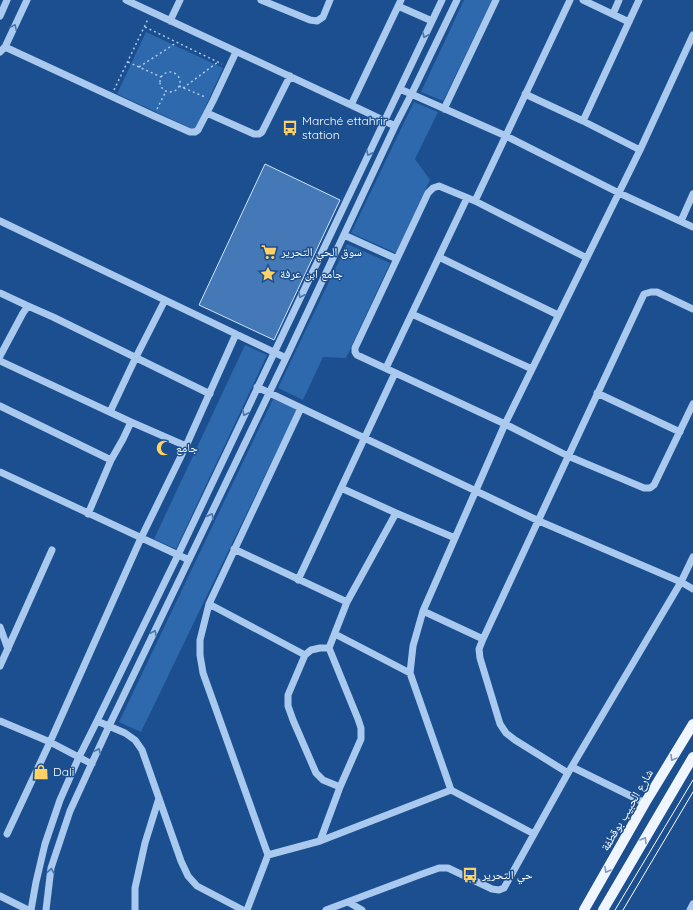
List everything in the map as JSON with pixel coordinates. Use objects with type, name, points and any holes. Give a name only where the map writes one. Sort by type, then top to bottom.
[{"type":"main road","name":"شارع الحبيب بوقطفة","points":[[584,910],[645,803],[693,724]]},
{"type":"main road","points":[[602,910],[693,758]]},
{"type":"street","points":[[0,16],[7,0]]},
{"type":"street","points":[[27,0],[2,50],[190,132],[198,130],[236,52]]},
{"type":"street","points":[[126,0],[395,126]]},
{"type":"street","points":[[170,21],[180,0]]},
{"type":"street","points":[[261,0],[310,20],[317,20],[323,17],[330,0]]},
{"type":"street","points":[[0,896],[30,910],[45,844],[60,800],[79,757],[178,555],[442,0]]},
{"type":"street","points":[[46,910],[51,868],[70,811],[109,726],[190,560],[395,126],[457,0]]},
{"type":"street","points":[[444,109],[496,0]]},
{"type":"street","points":[[475,201],[570,0]]},
{"type":"street","points":[[583,0],[629,22]]},
{"type":"street","points":[[613,14],[620,0]]},
{"type":"street","points":[[583,121],[639,0]]},
{"type":"street","points":[[350,105],[399,3],[432,21]]},
{"type":"street","points":[[534,834],[451,790],[410,672],[413,646],[423,611],[505,424],[640,150],[693,35]]},
{"type":"street","points":[[207,113],[254,134],[259,134],[262,132],[290,76]]},
{"type":"street","points":[[400,89],[506,136],[619,193],[693,227]]},
{"type":"street","points":[[526,94],[640,150]]},
{"type":"street","points":[[587,258],[475,201],[439,186],[433,188],[428,193],[355,348],[355,352],[357,355],[505,424],[568,456],[644,488],[654,486],[693,404]]},
{"type":"street","points":[[681,221],[693,194]]},
{"type":"street","points":[[386,368],[467,198]]},
{"type":"street","points":[[0,221],[286,358]]},
{"type":"street","points":[[344,235],[397,259]]},
{"type":"street","points":[[439,258],[558,316]]},
{"type":"street","points":[[568,774],[506,733],[500,724],[480,658],[479,649],[644,294],[657,292],[693,309]]},
{"type":"street","points":[[0,293],[53,317],[210,394]]},
{"type":"street","points":[[110,412],[165,300]]},
{"type":"street","points":[[0,356],[19,319],[28,306]]},
{"type":"street","points":[[412,314],[532,368]]},
{"type":"street","points":[[7,834],[142,538],[210,394],[236,334]]},
{"type":"street","points":[[0,361],[186,446]]},
{"type":"street","points":[[298,580],[395,372]]},
{"type":"street","points":[[258,387],[539,521],[693,588]]},
{"type":"street","points":[[597,393],[680,432]]},
{"type":"street","points":[[0,406],[111,460]]},
{"type":"street","points":[[247,910],[268,856],[203,673],[200,655],[200,640],[209,604],[301,408]]},
{"type":"street","points":[[88,514],[111,460],[131,422]]},
{"type":"street","points":[[0,472],[190,560]]},
{"type":"street","points":[[341,488],[455,538]]},
{"type":"street","points":[[320,840],[340,787],[361,739],[361,728],[358,719],[328,648],[346,602],[396,513]]},
{"type":"street","points":[[234,549],[346,602]]},
{"type":"street","points":[[0,666],[52,550]]},
{"type":"street","points":[[326,910],[439,868],[448,868],[492,889],[498,890],[504,888],[572,767],[681,582],[693,557]]},
{"type":"street","points":[[209,604],[305,655]]},
{"type":"street","points":[[423,611],[483,639]]},
{"type":"street","points":[[0,627],[8,649]]},
{"type":"street","points":[[334,634],[410,672]]},
{"type":"street","points":[[328,648],[311,650],[305,655],[288,695],[288,706],[292,720],[316,773],[323,780],[340,787]]},
{"type":"street","points":[[0,721],[50,742],[92,764]]},
{"type":"street","points":[[97,721],[130,736],[142,750],[181,861],[188,876],[197,886],[243,910]]},
{"type":"street","points":[[572,767],[645,803]]},
{"type":"street","points":[[268,856],[320,840],[451,790]]},
{"type":"street","points":[[135,910],[135,888],[143,850],[159,798]]},
{"type":"street","points":[[348,902],[362,910]]},
{"type":"street","points":[[690,910],[693,904]]},
{"type":"path","points":[[111,97],[152,12]]},
{"type":"path","points":[[145,27],[229,67]]},
{"type":"path","points":[[139,67],[177,42]]},
{"type":"path","points":[[128,62],[161,77]]},
{"type":"path","points":[[183,88],[218,62]]},
{"type":"path","points":[[167,72],[174,73],[179,78],[179,86],[173,91],[166,91],[161,85],[161,77],[167,72]]},
{"type":"path","points":[[179,86],[213,101]]},
{"type":"path","points":[[154,116],[166,91]]},
{"type":"shaded area","points":[[464,0],[492,0],[443,101],[421,92]]},
{"type":"shaded area","points":[[146,32],[223,68],[195,130],[117,94]]},
{"type":"shaded area","points":[[414,102],[438,112],[415,159],[430,180],[396,253],[351,233]]},
{"type":"shaded area","points":[[347,244],[390,263],[346,358],[323,357],[303,400],[278,388]]},
{"type":"shaded area","points":[[245,345],[267,355],[176,549],[154,539]]},
{"type":"shaded area","points":[[273,399],[297,409],[141,732],[119,722]]},
{"type":"building","name":"سوق الحي التحرير","points":[[265,164],[340,200],[274,340],[199,305]]},
{"type":"tram line","points":[[615,910],[693,780]]},
{"type":"tram line","points":[[623,910],[693,792]]},
{"type":"place","name":"Marché ettahrir station","points":[[290,128]]},
{"type":"place","name":"سوق الحي التحرير","points":[[269,252]]},
{"type":"place","name":"جامع ابن عرفة","points":[[268,274]]},
{"type":"place","name":"جامع","points":[[164,448]]},
{"type":"place","name":"Dali","points":[[41,772]]},
{"type":"place","name":"حي التحرير","points":[[470,875]]}]
